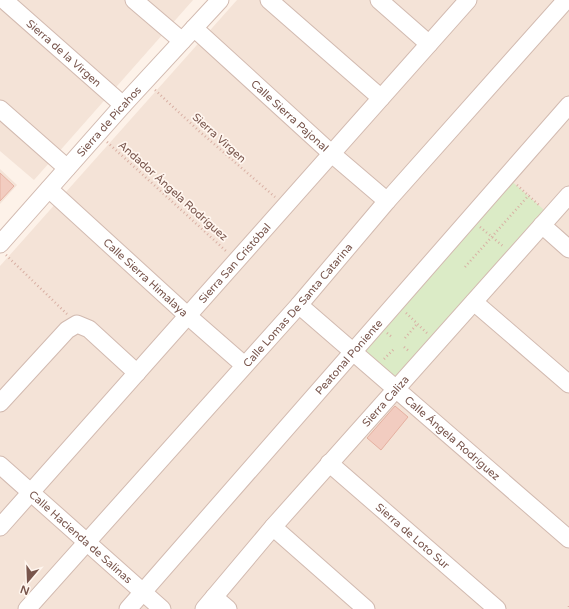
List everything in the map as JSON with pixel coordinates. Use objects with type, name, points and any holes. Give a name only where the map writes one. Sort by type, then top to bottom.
[{"type":"street","name":"Sierra de la Virgen","points":[[4,0],[123,105]]},
{"type":"street","points":[[134,0],[182,41]]},
{"type":"street","name":"Sierra de Picahos","points":[[0,244],[145,80],[220,0]]},
{"type":"street","points":[[269,0],[381,98]]},
{"type":"street","points":[[379,0],[429,44]]},
{"type":"street","name":"Sierra San Cristóbal","points":[[0,527],[468,0]]},
{"type":"street","name":"Calle Lomas De Santa Catarina","points":[[27,609],[299,304],[387,201],[566,0]]},
{"type":"street","name":"Calle Sierra Pajonal","points":[[194,28],[332,154],[387,201]]},
{"type":"street","name":"Peatonal Poniente","points":[[128,609],[569,105]]},
{"type":"street","points":[[0,108],[67,168]]},
{"type":"street","name":"Calle Sierra Himalaya","points":[[49,189],[244,365]]},
{"type":"street","name":"Sierra Caliza","points":[[209,603],[330,462],[569,195]]},
{"type":"street","points":[[546,221],[569,249]]},
{"type":"street","points":[[474,302],[569,384]]},
{"type":"street","name":"Calle Ángela Rodríguez","points":[[299,304],[352,352],[400,385],[569,539]]},
{"type":"street","points":[[0,403],[67,330],[77,324],[89,329],[137,373]]},
{"type":"street","name":"Sierra de Loto Sur","points":[[330,462],[497,609]]},
{"type":"street","name":"Calle Hacienda de Salinas","points":[[0,465],[162,609]]},
{"type":"street","points":[[273,527],[366,609]]},
{"type":"street","points":[[209,603],[228,609]]},
{"type":"path","name":"Sierra Virgen","points":[[145,80],[199,131],[285,205]]},
{"type":"path","name":"Andador Ángela Rodríguez","points":[[98,134],[237,260]]},
{"type":"path","points":[[512,181],[529,195],[546,221]]},
{"type":"path","points":[[465,267],[529,195]]},
{"type":"path","points":[[475,223],[514,256]]},
{"type":"path","points":[[0,249],[77,324]]},
{"type":"path","points":[[401,309],[437,343]]},
{"type":"path","points":[[405,338],[418,324]]},
{"type":"path","points":[[384,360],[395,348]]},
{"type":"path","points":[[379,355],[384,360],[400,385]]},
{"type":"shaded area","points":[[0,0],[193,0],[34,180],[0,151]]},
{"type":"shaded area","points":[[237,0],[569,0],[569,609],[0,609],[0,266]]},
{"type":"shaded area","points":[[0,169],[17,185],[0,204]]},
{"type":"green space","points":[[507,177],[552,217],[395,394],[349,354]]},
{"type":"building","points":[[0,173],[14,186],[0,201]]},
{"type":"building","points":[[395,406],[408,417],[381,450],[367,438]]}]
